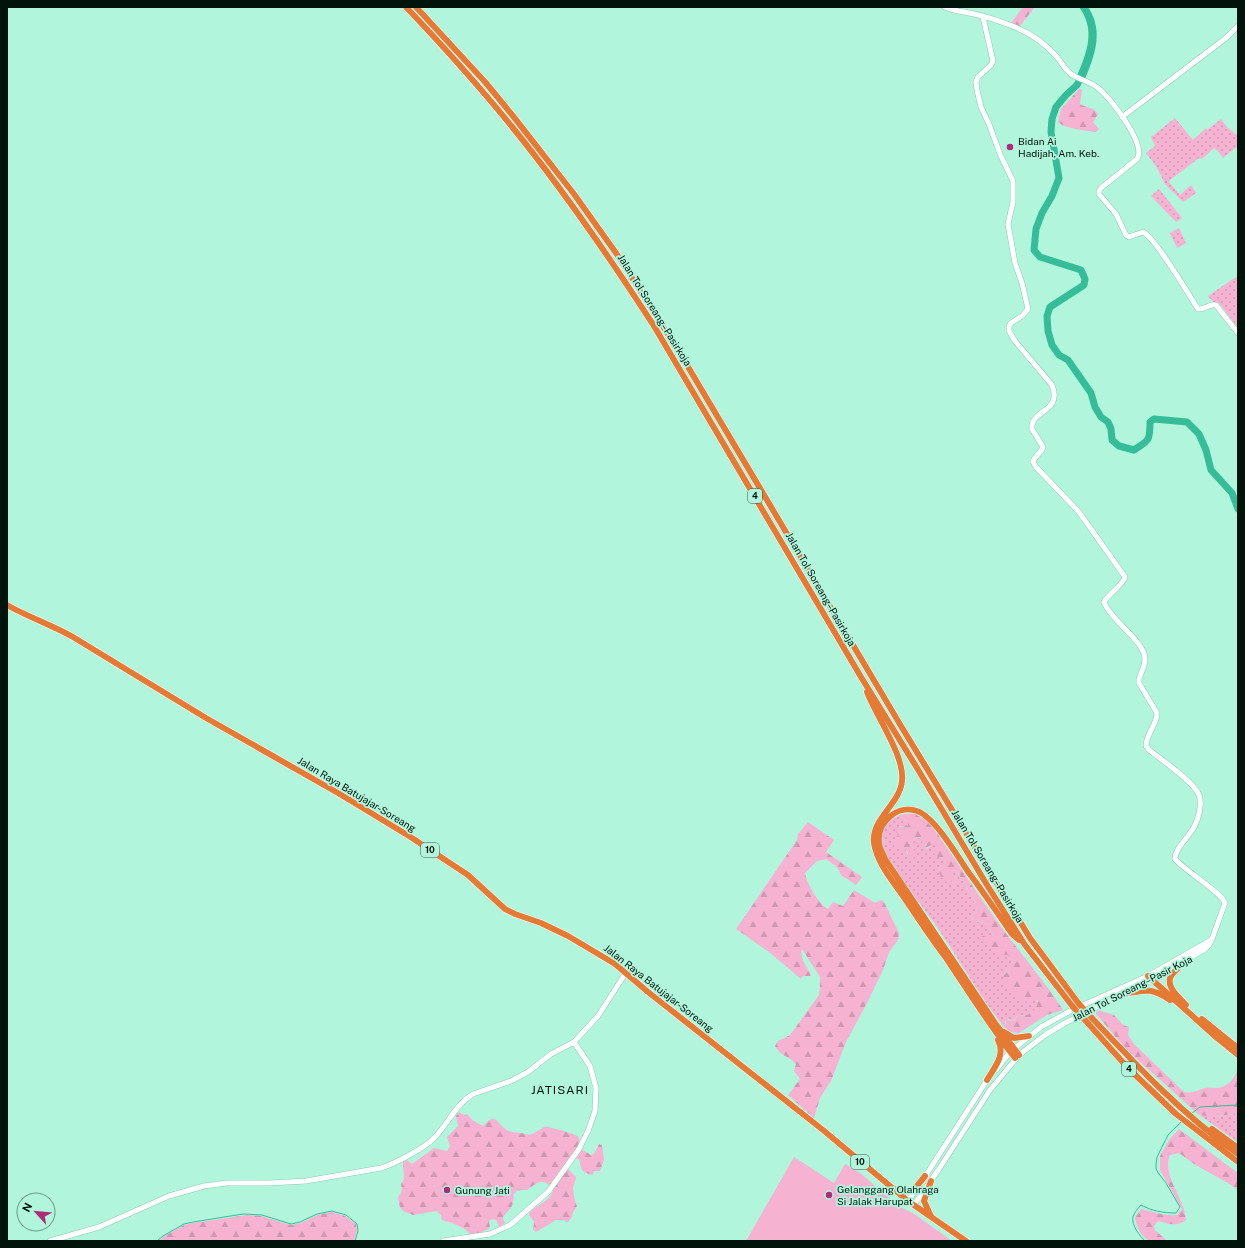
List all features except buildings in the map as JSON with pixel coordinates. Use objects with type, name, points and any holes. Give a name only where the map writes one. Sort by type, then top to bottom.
[{"type":"highway","name":"Jalan Tol Soreang–Pasirkoja","points":[[406,7],[453,57],[513,128],[612,260],[654,326],[861,677],[1025,945],[1076,1005],[1091,1016],[1180,1111]]},
{"type":"highway","name":"Jalan Tol Soreang–Pasirkoja","points":[[416,7],[486,83],[513,116],[574,194],[616,253],[678,350],[901,726],[1030,938],[1085,1020],[1128,1068],[1180,1111],[1238,1154]]},
{"type":"highway","name":"Jalan Raya Batujajar-Soreang","points":[[7,605],[73,637],[219,726],[338,793],[457,867],[480,885],[505,909],[541,923],[600,954],[828,1134],[908,1201],[966,1241]]},
{"type":"highway","points":[[861,677],[869,699],[895,748],[902,774],[900,792],[876,828],[874,841],[875,850],[888,874],[956,973],[1017,1056]]},
{"type":"highway","points":[[987,1080],[1001,1057],[1002,1051],[993,1025],[885,858],[879,841],[880,831],[887,819],[893,813],[905,809],[918,811],[928,818],[945,839],[1012,934],[1025,945]]},
{"type":"highway","points":[[1184,962],[1172,974],[1170,981],[1172,988],[1186,1005]]},
{"type":"highway","points":[[1152,977],[1220,1035],[1238,1048]]},
{"type":"highway","points":[[1152,977],[1194,1018],[1238,1055]]},
{"type":"highway","points":[[1124,994],[1142,990],[1152,990],[1165,997],[1194,1018]]},
{"type":"highway","points":[[993,1025],[1011,1038],[1029,1036]]},
{"type":"highway","points":[[1180,1111],[1196,1123],[1238,1148]]},
{"type":"highway","name":"Jalan Tol Soreang–Pasirkoja","points":[[1196,1123],[1238,1162]]},
{"type":"highway","points":[[892,1187],[903,1192],[908,1192],[915,1188],[925,1176]]},
{"type":"highway","points":[[931,1181],[924,1201],[932,1218]]},
{"type":"street","points":[[945,7],[951,10],[969,12],[1015,27],[1036,38],[1054,54],[1069,73],[1097,87],[1108,97],[1122,116],[1138,145],[1139,156],[1101,188],[1099,194],[1116,214],[1126,235],[1129,237],[1143,232],[1150,236],[1198,309],[1215,304],[1238,333]]},
{"type":"street","points":[[983,17],[992,51],[993,61],[991,65],[978,77],[976,82],[977,90],[981,107],[1000,154],[1013,180],[1013,202],[1008,224],[1015,263],[1022,283],[1028,309],[1022,316],[1011,323],[1009,326],[1009,331],[1011,336],[1052,386],[1054,391],[1053,403],[1034,419],[1031,425],[1043,447],[1033,462],[1036,468],[1079,512],[1125,577],[1123,582],[1107,596],[1104,602],[1112,615],[1143,649],[1145,659],[1139,683],[1158,713],[1146,744],[1147,748],[1183,778],[1200,796],[1199,811],[1196,823],[1177,851],[1175,859],[1187,871],[1224,900],[1224,906],[1212,939]]},
{"type":"street","points":[[1122,116],[1226,38],[1238,26]]},
{"type":"street","name":"Jalan Tol Soreang–Pasir Koja","points":[[908,1201],[987,1080],[1012,1051],[1029,1036],[1041,1027],[1072,1010],[1184,962],[1205,950],[1212,939]]},
{"type":"street","name":"Jalan Tol Soreang–Pasir Koja","points":[[914,1205],[990,1090],[1017,1056],[1045,1035],[1065,1023],[1124,994],[1212,939]]},
{"type":"street","points":[[50,1241],[99,1227],[165,1197],[204,1186],[227,1183],[306,1181],[381,1168],[392,1164],[433,1139],[468,1097],[511,1081],[528,1072],[551,1054],[574,1042],[598,1016],[625,974]]},
{"type":"street","points":[[443,1241],[490,1234],[510,1225],[548,1192],[576,1153],[588,1132],[595,1111],[596,1088],[590,1066],[574,1042]]},
{"type":"green space","points":[[1023,7],[1035,7],[1019,27],[1011,23]]},
{"type":"green space","points":[[1080,88],[1082,90],[1080,104],[1092,109],[1098,114],[1093,122],[1099,129],[1096,132],[1070,128],[1058,122],[1061,109]]},
{"type":"green space","points":[[1175,118],[1193,140],[1206,128],[1207,130],[1221,119],[1227,127],[1238,136],[1238,146],[1223,158],[1214,148],[1202,159],[1199,158],[1170,180],[1169,182],[1180,195],[1191,185],[1196,193],[1183,202],[1165,184],[1156,166],[1146,153],[1155,146],[1151,137]]},
{"type":"green space","points":[[1159,189],[1182,218],[1176,222],[1151,196]]},
{"type":"green space","points":[[1179,228],[1186,243],[1177,248],[1170,233]]},
{"type":"green space","points":[[1236,277],[1238,278],[1238,328],[1220,304],[1213,302],[1208,296]]},
{"type":"green space","points":[[915,814],[928,821],[981,899],[1063,1010],[1047,1015],[1019,1033],[1011,1032],[1005,1028],[1006,1020],[1014,1021],[1018,1016],[1031,1013],[1038,1001],[1027,1002],[1003,986],[1004,977],[1010,967],[1011,960],[1008,955],[995,954],[992,947],[980,940],[979,938],[983,936],[991,938],[993,935],[987,924],[975,921],[971,917],[977,910],[973,898],[958,873],[955,870],[952,872],[952,874],[957,877],[959,881],[958,885],[952,882],[946,882],[941,877],[939,871],[944,867],[946,862],[934,854],[935,846],[931,845],[924,849],[922,846],[922,838],[917,838],[911,844],[915,856],[914,858],[910,858],[906,850],[901,850],[894,847],[895,839],[899,835],[895,831],[897,827],[908,826],[908,822],[900,815]]},
{"type":"green space","points":[[900,815],[908,822],[908,826],[899,826],[899,835],[908,855],[910,847],[918,838],[922,838],[922,846],[927,849],[931,845],[935,845],[935,854],[946,862],[944,867],[939,871],[958,885],[959,881],[957,877],[952,874],[955,870],[973,898],[977,910],[971,917],[975,921],[987,924],[993,935],[992,938],[980,940],[1008,955],[1011,960],[1011,967],[1004,974],[1038,1002],[1037,1006],[1031,1013],[1018,1016],[1013,1021],[1008,1019],[1005,1021],[1005,1028],[985,1001],[924,908],[889,861],[884,850],[882,836],[886,825]]},
{"type":"green space","points":[[808,822],[834,840],[826,852],[862,877],[856,885],[841,875],[837,867],[826,859],[817,861],[805,873],[811,888],[820,902],[828,909],[833,902],[843,906],[854,890],[875,903],[881,900],[884,902],[899,933],[898,940],[889,952],[883,970],[846,1042],[831,1081],[820,1098],[814,1118],[788,1095],[800,1079],[794,1071],[796,1064],[779,1052],[775,1046],[778,1041],[790,1035],[819,995],[820,977],[802,949],[802,959],[811,975],[803,976],[801,979],[769,952],[736,929],[797,840],[798,834]]},
{"type":"green space","points":[[1096,1011],[1114,1015],[1123,1025],[1129,1027],[1128,1035],[1134,1044],[1184,1092],[1194,1092],[1206,1088],[1223,1087],[1232,1080],[1238,1068],[1238,1114],[1213,1116],[1198,1114],[1127,1050],[1096,1014]]},
{"type":"green space","points":[[459,1112],[464,1115],[467,1114],[472,1120],[483,1126],[491,1119],[494,1119],[507,1130],[528,1135],[533,1134],[545,1127],[567,1132],[578,1136],[581,1149],[591,1155],[594,1154],[599,1144],[602,1145],[604,1160],[600,1171],[594,1171],[593,1175],[584,1172],[581,1168],[579,1159],[573,1157],[565,1166],[576,1177],[573,1187],[577,1206],[572,1217],[567,1223],[564,1220],[556,1220],[536,1232],[533,1230],[534,1222],[529,1213],[549,1198],[553,1191],[547,1183],[544,1182],[538,1183],[527,1190],[515,1192],[512,1206],[503,1217],[505,1223],[499,1227],[496,1220],[490,1220],[490,1227],[479,1233],[470,1234],[461,1227],[442,1220],[441,1215],[436,1211],[413,1215],[403,1211],[400,1207],[398,1198],[402,1190],[401,1184],[404,1179],[403,1161],[407,1160],[412,1164],[434,1148],[447,1151],[450,1146],[447,1137],[458,1126],[456,1116]]},
{"type":"green space","points":[[1198,1114],[1213,1116],[1238,1114],[1238,1142]]},
{"type":"green space","points":[[1179,1129],[1238,1173],[1238,1190],[1194,1164],[1179,1153],[1170,1155],[1168,1163],[1171,1179],[1182,1203],[1186,1220],[1179,1224],[1169,1224],[1158,1221],[1154,1226],[1155,1230],[1167,1241],[1151,1241],[1142,1235],[1137,1225],[1135,1218],[1141,1209],[1163,1214],[1177,1215],[1182,1209],[1160,1170],[1160,1156],[1169,1140]]},
{"type":"green space","name":"Gelanggang Olahraga Si Jalak Harupat","points":[[794,1157],[834,1183],[845,1164],[860,1173],[900,1207],[913,1213],[952,1241],[746,1241]]},
{"type":"green space","points":[[332,1212],[345,1216],[356,1224],[357,1231],[354,1241],[159,1241],[163,1237],[184,1225],[193,1223],[247,1215],[261,1216],[291,1225],[301,1223],[317,1215]]},
{"type":"shaded area","points":[[1079,7],[1088,7],[1096,25],[1097,34],[1095,52],[1085,79],[1077,76],[1087,50],[1088,41],[1087,24]]},
{"type":"waterway","points":[[1083,73],[1077,85],[1056,107],[1052,119],[1051,132],[1059,178],[1036,229],[1034,250],[1040,257],[1081,270],[1085,279],[1084,285],[1050,307],[1047,316],[1048,331],[1052,345],[1059,355],[1068,360],[1091,393],[1095,407],[1101,417],[1108,422],[1111,429],[1112,440],[1119,446],[1134,450],[1148,439],[1150,433],[1150,422],[1154,419],[1187,422],[1199,434],[1206,450],[1211,470],[1232,493],[1238,509]]},
{"type":"waterway","points":[[1191,1114],[1200,1107],[1238,1105]]},
{"type":"waterway","points":[[1145,1241],[1136,1230],[1133,1223],[1134,1214],[1141,1205],[1153,1210],[1171,1213],[1176,1213],[1180,1207],[1156,1169],[1156,1165],[1157,1157],[1168,1135],[1182,1121]]},
{"type":"waterway","points":[[157,1241],[184,1224],[193,1222],[243,1214],[262,1215],[291,1224],[300,1222],[317,1214],[332,1211],[346,1215],[357,1224],[358,1231],[355,1241]]},
{"type":"place","name":"Bidan Ai Hadijah, Am. Keb.","points":[[1010,147]]},
{"type":"place","name":"Gunung Jati","points":[[447,1190]]},
{"type":"place","name":"Gelanggang Olahraga Si Jalak Harupat","points":[[829,1195]]},
{"type":"district","name":"JATISARI","points":[[560,1090]]}]
